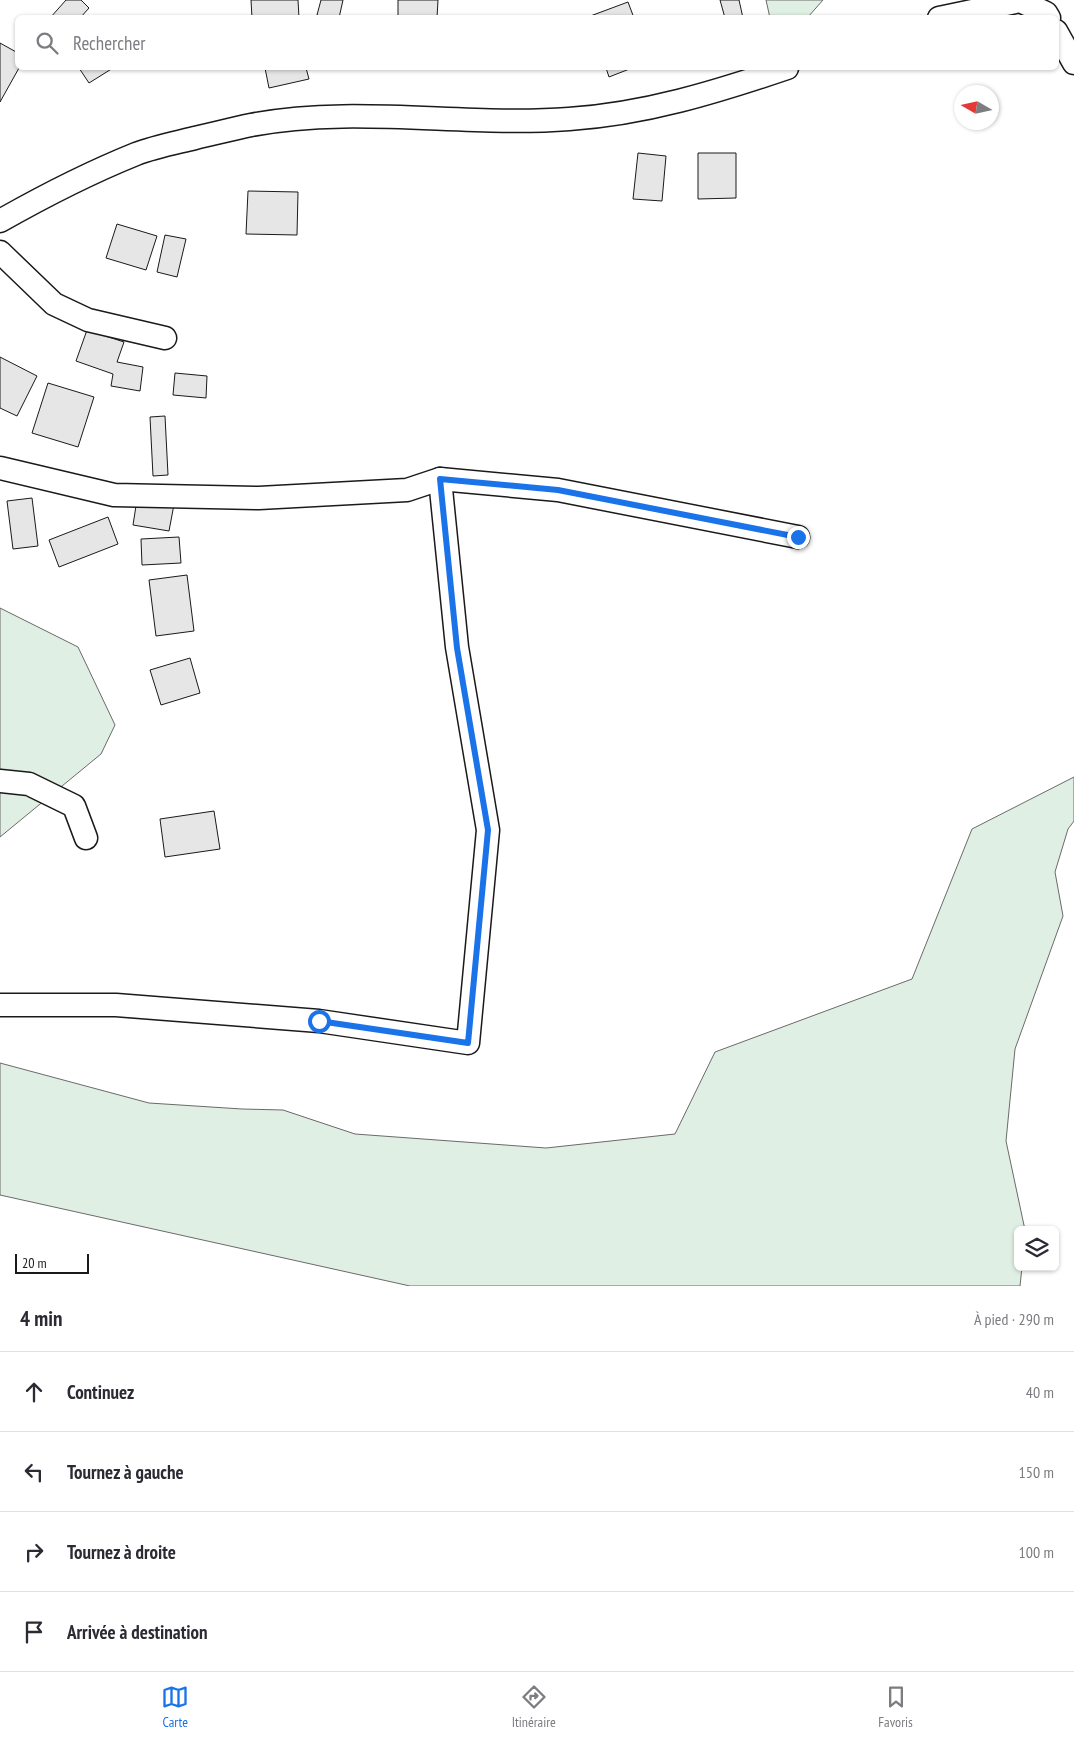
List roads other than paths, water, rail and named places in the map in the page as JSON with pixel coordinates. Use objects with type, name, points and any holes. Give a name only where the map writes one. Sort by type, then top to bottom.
[{"type":"street","points":[[952,15],[1020,0],[1047,15]]},
{"type":"street","points":[[1059,36],[1074,63]]},
{"type":"street","points":[[0,221],[54,191],[137,154],[252,125],[303,118],[359,117],[569,120],[635,111],[687,100],[781,70]]},
{"type":"street","points":[[0,252],[54,304],[88,320],[165,338]]},
{"type":"street","points":[[0,468],[114,495],[259,498],[407,490],[440,479],[558,490],[798,537]]},
{"type":"street","points":[[0,1005],[135,1006],[319,1021],[468,1043],[488,830],[457,648],[440,479]]},
{"type":"street","points":[[0,781],[29,784],[74,806],[86,838]]}]
